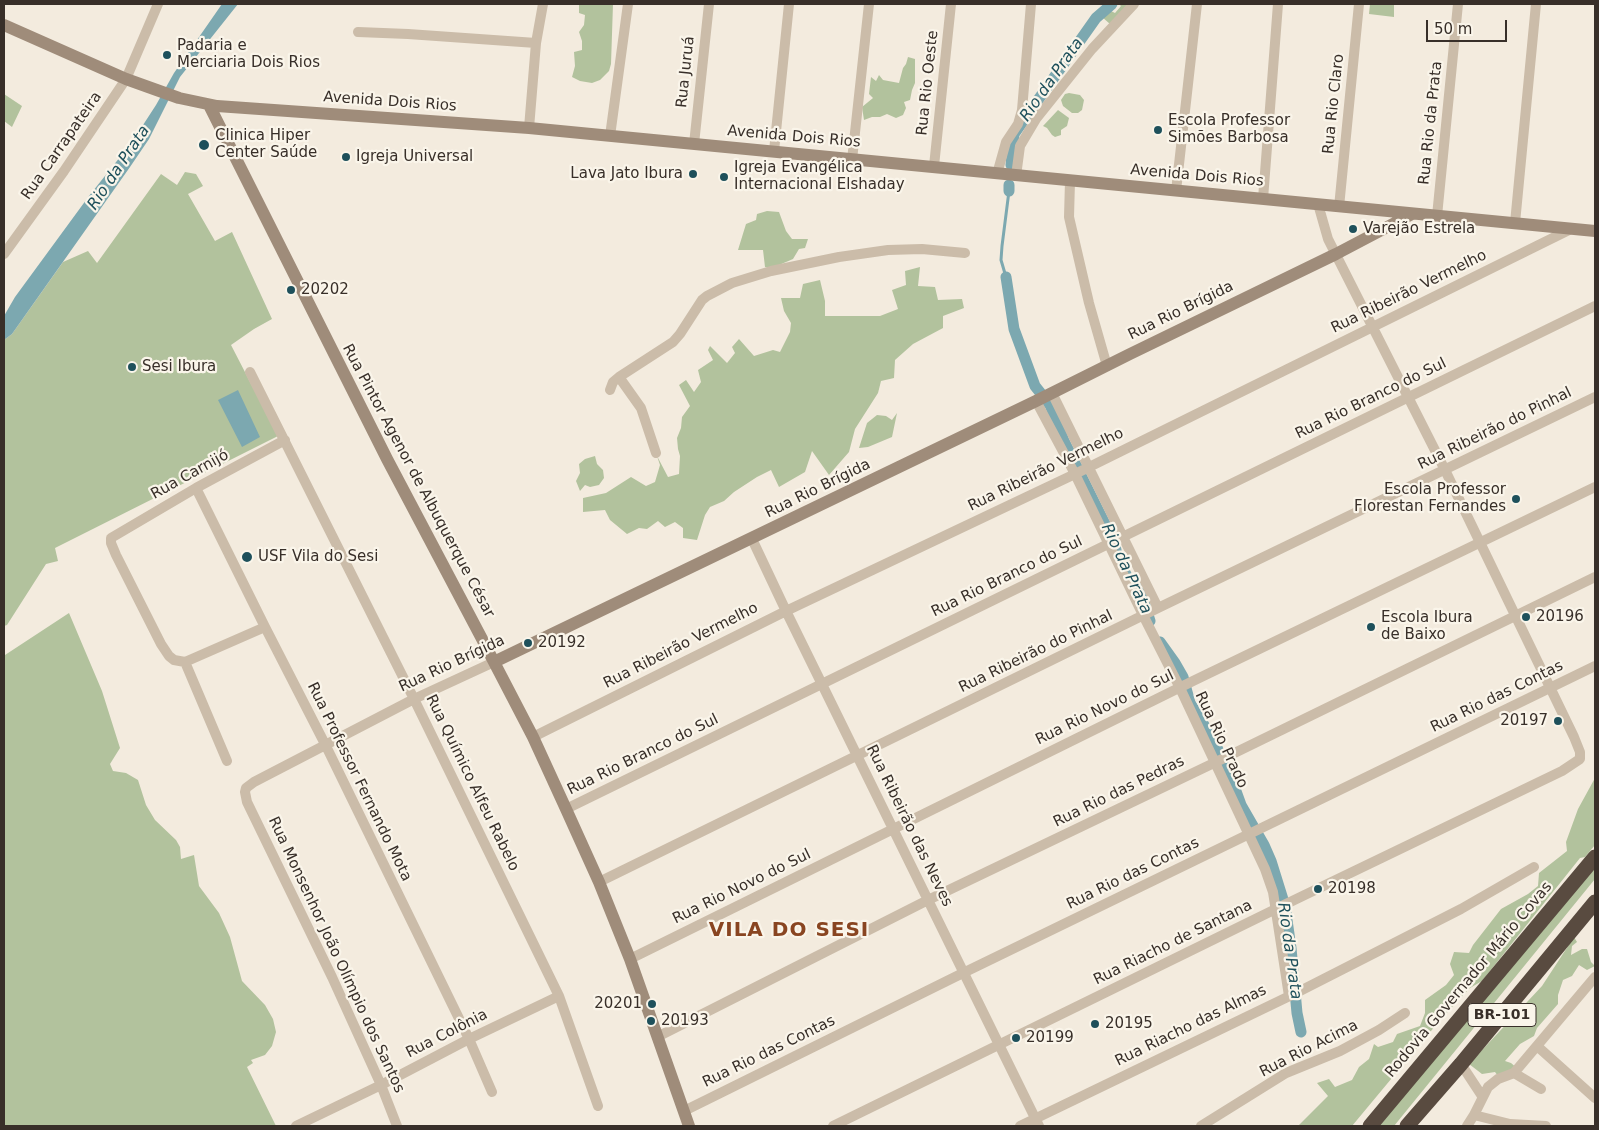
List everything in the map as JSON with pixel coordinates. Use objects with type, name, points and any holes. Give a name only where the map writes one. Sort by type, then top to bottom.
[{"type":"highway","name":"Rodovia Governador Mário Covas","points":[[1370,1126],[1595,857]]},
{"type":"highway","name":"BR-101","points":[[1407,1126],[1461,1064],[1595,902]]},
{"type":"street","name":"Rua Carrapateira","points":[[4,254],[64,171],[126,79],[158,4]]},
{"type":"street","points":[[529,128],[536,43],[543,4]]},
{"type":"street","points":[[610,136],[628,4]]},
{"type":"street","name":"Rua Juruá","points":[[694,144],[709,4]]},
{"type":"street","points":[[774,151],[789,4]]},
{"type":"street","points":[[852,160],[869,4]]},
{"type":"street","name":"Rua Rio Oeste","points":[[934,166],[951,4]]},
{"type":"street","points":[[997,174],[1006,142],[1018,124],[1022,110],[1031,4]]},
{"type":"street","points":[[1016,176],[1020,146],[1036,119],[1092,49],[1134,4]]},
{"type":"street","points":[[1176,191],[1196,4]]},
{"type":"street","points":[[1263,199],[1278,4]]},
{"type":"street","name":"Rua Rio Claro","points":[[1339,206],[1359,4]]},
{"type":"street","name":"Rua Rio da Prata","points":[[1437,216],[1458,4]]},
{"type":"street","points":[[1515,223],[1536,4]]},
{"type":"street","name":"Avenida Dois Rios","points":[[4,25],[126,79],[173,96],[209,105],[529,128],[852,160],[934,166],[1016,176],[1595,232]]},
{"type":"street","points":[[358,32],[536,43]]},
{"type":"street","name":"Rua Pintor Agenor de Albuquerque César","points":[[209,105],[387,459],[533,738],[566,808],[599,882],[630,959],[689,1126]]},
{"type":"street","points":[[1070,181],[1069,217],[1089,303],[1108,366]]},
{"type":"street","points":[[1318,204],[1325,231],[1336,254],[1445,470],[1479,544],[1551,688]]},
{"type":"street","name":"Rua Rio Brígida","points":[[245,798],[245,790],[249,785],[414,699],[752,539],[1037,401],[1336,254],[1412,214]]},
{"type":"street","points":[[1595,225],[1595,232]]},
{"type":"street","name":"Rua Ribeirão Vermelho","points":[[533,738],[786,611],[1082,470],[1571,229]]},
{"type":"street","points":[[610,390],[613,382],[619,376],[673,342],[702,300],[715,290],[732,282],[771,271],[839,257],[888,250],[922,249],[965,253]]},
{"type":"street","name":"Rua Rio Branco do Sul","points":[[566,808],[1595,306]]},
{"type":"street","name":"Rua Químico Alfeu Rabelo","points":[[250,372],[414,699],[559,996],[598,1106]]},
{"type":"street","points":[[619,376],[639,405],[656,453]]},
{"type":"street","name":"Rua Rio Prado","points":[[1051,394],[1082,470],[1115,540],[1144,616],[1184,686],[1270,882],[1279,907],[1293,994]]},
{"type":"street","name":"Rua Ribeirão do Pinhal","points":[[599,882],[1595,397]]},
{"type":"street","name":"Rua Rio Prado","points":[[1037,401],[1082,470],[1115,540],[1157,609]]},
{"type":"street","name":"Rua Carnijó","points":[[184,662],[174,660],[164,650],[116,555],[111,538],[196,488],[285,440]]},
{"type":"street","name":"Rua Rio Novo do Sul","points":[[630,959],[1184,686],[1595,487]]},
{"type":"street","name":"Rua Professor Fernando Mota","points":[[196,488],[326,746],[469,1039],[492,1092]]},
{"type":"street","name":"Rua Ribeirão das Neves","points":[[752,539],[998,1046],[1038,1122]]},
{"type":"street","name":"Rua Rio das Pedras","points":[[657,1037],[928,900],[1216,762],[1595,576]]},
{"type":"street","points":[[227,761],[184,662],[265,627]]},
{"type":"street","name":"Rua Rio das Contas","points":[[684,1111],[963,973],[1595,666]]},
{"type":"street","name":"Rua Riacho de Santana","points":[[833,1126],[1279,907],[1562,771],[1580,759],[1580,752],[1551,688]]},
{"type":"street","name":"Rua Monsenhor João Olímpio dos Santos","points":[[245,798],[332,977],[381,1085],[397,1126]]},
{"type":"street","name":"Rua Riacho das Almas","points":[[1020,1126],[1038,1122],[1293,994],[1461,909],[1534,867]]},
{"type":"street","points":[[1467,1126],[1482,1096],[1492,1082],[1514,1073],[1595,979]]},
{"type":"street","name":"Rua Colônia","points":[[296,1126],[559,996]]},
{"type":"street","name":"Rua Rio Acima","points":[[1201,1126],[1286,1073],[1340,1051],[1379,1030],[1405,1013]]},
{"type":"street","points":[[1537,1046],[1595,1098]]},
{"type":"street","points":[[1461,1064],[1482,1096]]},
{"type":"street","points":[[1514,1073],[1542,1089]]},
{"type":"street","points":[[1474,1115],[1510,1124],[1546,1126]]},
{"type":"green space","points":[[579,4],[613,4],[611,64],[609,71],[600,80],[592,83],[580,81],[572,77],[575,66],[574,52],[582,50],[579,32],[584,25],[585,15],[579,13]]},
{"type":"green space","points":[[1119,4],[1130,4],[1110,24],[1102,17],[1109,10],[1115,13],[1121,6]]},
{"type":"green space","points":[[1370,4],[1394,4],[1394,17],[1369,14]]},
{"type":"green space","points":[[908,57],[915,59],[915,83],[910,100],[904,102],[906,108],[903,115],[896,118],[887,114],[864,120],[862,107],[873,98],[869,94],[871,77],[876,81],[879,75],[883,80],[899,83]]},
{"type":"green space","points":[[4,94],[22,106],[12,127],[4,121]]},
{"type":"green space","points":[[1065,94],[1080,95],[1084,100],[1082,110],[1078,113],[1072,113],[1063,106],[1061,100]]},
{"type":"green space","points":[[1058,110],[1069,118],[1067,126],[1061,130],[1061,135],[1055,137],[1043,126]]},
{"type":"green space","name":"Sesi Ibura","points":[[185,172],[196,174],[203,186],[188,194],[215,241],[232,232],[272,319],[231,345],[278,436],[55,548],[58,561],[46,564],[7,625],[4,626],[4,340],[12,334],[63,262],[88,251],[97,263],[161,174],[177,185]]},
{"type":"green space","points":[[767,211],[779,212],[786,231],[792,239],[808,239],[805,248],[799,249],[793,259],[772,268],[765,267],[763,250],[738,250],[746,224],[756,220],[757,214]]},
{"type":"green space","points":[[920,267],[918,286],[935,287],[938,300],[962,299],[964,308],[943,316],[943,328],[913,344],[895,360],[894,378],[881,381],[878,393],[855,429],[849,452],[829,475],[812,451],[805,472],[779,487],[771,470],[734,492],[724,501],[710,507],[705,515],[697,540],[683,538],[683,528],[675,522],[665,527],[658,521],[647,529],[639,528],[627,534],[610,520],[605,510],[583,512],[583,498],[606,493],[631,477],[646,486],[655,482],[660,465],[657,456],[668,477],[679,474],[680,456],[677,438],[681,428],[682,417],[690,406],[679,385],[686,380],[694,392],[701,382],[698,370],[713,360],[708,350],[710,346],[727,363],[735,353],[732,347],[739,339],[754,356],[773,350],[780,352],[790,332],[791,323],[784,311],[781,298],[800,298],[803,284],[820,280],[825,301],[825,316],[880,316],[898,309],[892,290],[906,285],[905,271]]},
{"type":"green space","points":[[897,413],[892,437],[868,447],[859,448],[867,423],[877,415],[886,416],[892,420]]},
{"type":"green space","points":[[595,456],[597,464],[603,470],[604,478],[599,485],[590,487],[585,485],[580,491],[576,481],[580,473],[579,464],[585,459]]},
{"type":"green space","points":[[69,613],[102,691],[120,748],[110,764],[113,771],[126,773],[138,780],[146,805],[155,820],[176,840],[180,847],[181,859],[194,855],[199,886],[219,913],[230,937],[242,981],[265,1005],[273,1019],[276,1032],[272,1046],[265,1055],[251,1060],[253,1063],[247,1067],[276,1126],[4,1126],[4,652],[5,655]]},
{"type":"green space","points":[[1595,778],[1595,845],[1585,857],[1580,858],[1482,981],[1470,988],[1441,1019],[1352,1126],[1298,1126],[1328,1096],[1317,1083],[1329,1079],[1335,1087],[1352,1080],[1359,1067],[1369,1059],[1374,1044],[1378,1047],[1393,1042],[1397,1034],[1420,1026],[1425,1013],[1425,1000],[1446,985],[1454,975],[1450,964],[1454,952],[1469,953],[1501,909],[1528,894],[1538,886],[1539,873],[1567,851],[1566,842],[1578,809]]},
{"type":"green space","points":[[1595,865],[1595,879],[1394,1126],[1376,1126]]},
{"type":"green space","points":[[1574,937],[1577,942],[1572,946],[1571,955],[1582,949],[1587,949],[1591,962],[1595,966],[1587,970],[1579,965],[1572,976],[1563,980],[1558,995],[1558,1004],[1537,1028],[1534,1036],[1520,1044],[1505,1061],[1518,1069],[1498,1076],[1495,1072],[1482,1074],[1469,1064],[1542,986]]},
{"type":"water","name":"Rio da Prata","points":[[222,4],[238,4],[180,77],[149,139],[12,334],[4,340],[4,316],[15,297],[89,196],[132,142],[174,73]]},
{"type":"water","points":[[238,390],[260,437],[242,447],[218,400]]},
{"type":"waterway","name":"Rio da Prata","points":[[1011,165],[1014,134],[1096,18],[1112,4]]},
{"type":"waterway","name":"Rio da Prata","points":[[1009,185],[1009,191]]},
{"type":"waterway","name":"Rio da Prata","points":[[1006,277],[1001,260],[1009,191]]},
{"type":"waterway","name":"Rio da Prata","points":[[1006,277],[1014,329],[1035,386],[1050,405],[1064,441],[1116,550]]},
{"type":"waterway","name":"Rio da Prata","points":[[1126,574],[1127,578],[1140,590],[1150,621]]},
{"type":"waterway","name":"Rio da Prata","points":[[1160,642],[1183,677],[1190,703],[1214,741],[1241,805],[1271,861],[1285,906],[1297,1013],[1301,1032]]},
{"type":"place","name":"Padaria e Merciaria Dois Rios","points":[[167,55]]},
{"type":"place","name":"Escola Professor Simões Barbosa","points":[[1158,130]]},
{"type":"place","name":"Clinica Hiper Center Saúde","points":[[204,145]]},
{"type":"place","name":"Igreja Universal","points":[[346,157]]},
{"type":"place","name":"Lava Jato Ibura","points":[[693,174]]},
{"type":"place","name":"Igreja Evangélica Internacional Elshaday","points":[[724,177]]},
{"type":"place","name":"Varejão Estrela","points":[[1353,229]]},
{"type":"place","name":"20202","points":[[291,290]]},
{"type":"place","name":"Sesi Ibura","points":[[132,367]]},
{"type":"place","name":"Escola Professor Florestan Fernandes","points":[[1516,499]]},
{"type":"place","name":"USF Vila do Sesi","points":[[247,557]]},
{"type":"place","name":"20196","points":[[1526,617]]},
{"type":"place","name":"Escola Ibura de Baixo","points":[[1371,627]]},
{"type":"place","name":"20192","points":[[528,643]]},
{"type":"place","name":"20197","points":[[1558,721]]},
{"type":"place","name":"20198","points":[[1318,889]]},
{"type":"place","name":"20201","points":[[652,1004]]},
{"type":"place","name":"20193","points":[[651,1021]]},
{"type":"place","name":"20195","points":[[1095,1024]]},
{"type":"place","name":"20199","points":[[1016,1038]]},
{"type":"district","name":"VILA DO SESI","points":[[789,931]]}]
